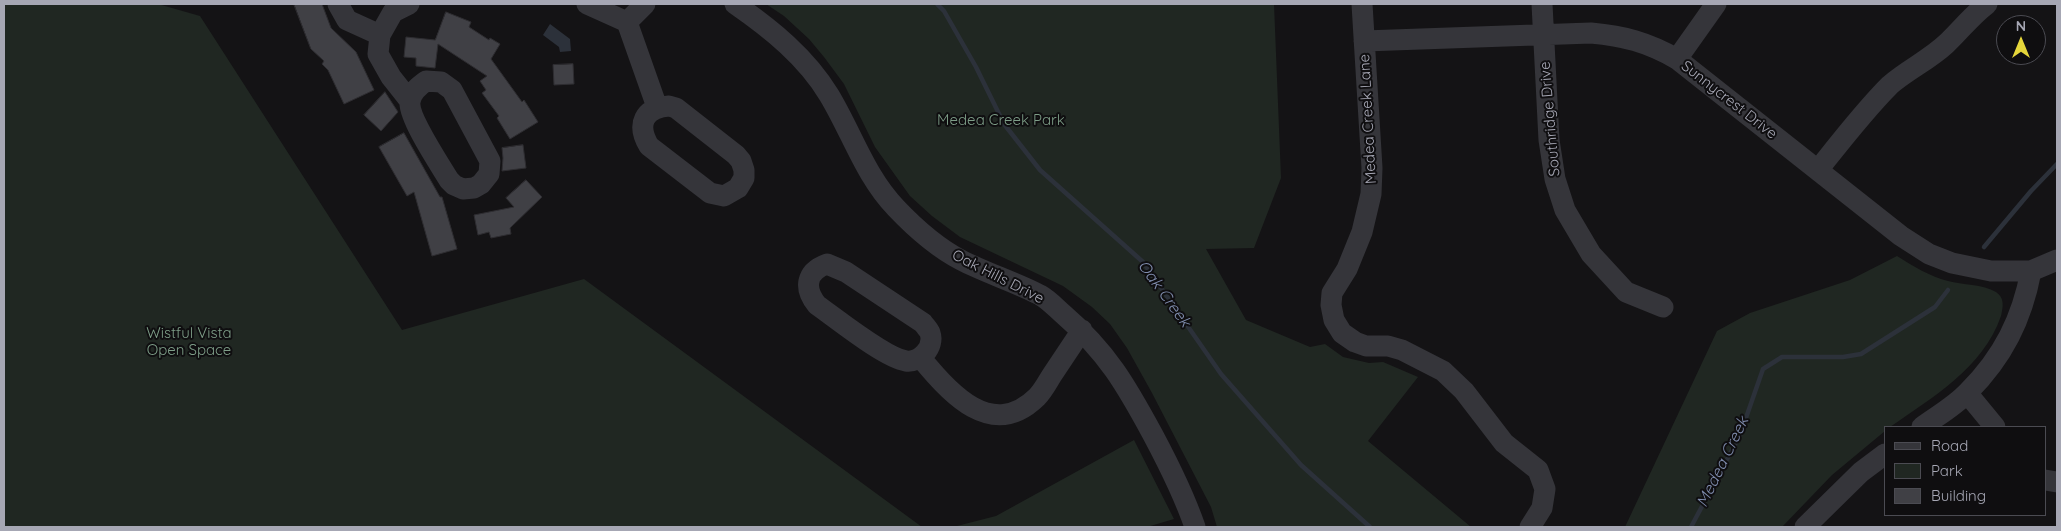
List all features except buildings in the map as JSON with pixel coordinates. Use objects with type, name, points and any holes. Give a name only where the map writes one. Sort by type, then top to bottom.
[{"type":"street","points":[[338,4],[347,20],[380,35]]},
{"type":"street","points":[[587,4],[627,22],[657,107]]},
{"type":"street","points":[[627,22],[645,4]]},
{"type":"street","name":"Oak Hills Drive","points":[[735,4],[767,26],[802,59],[829,95],[860,158],[877,185],[894,207],[916,228],[961,260],[1042,296],[1082,330],[1101,350],[1126,385],[1174,476],[1195,527]]},
{"type":"street","name":"Medea Creek Lane","points":[[1362,4],[1372,168],[1371,194],[1362,232],[1347,269],[1332,293],[1331,305],[1334,320],[1342,333],[1355,342],[1366,346],[1388,346],[1402,350],[1443,371],[1464,391],[1504,443],[1538,470],[1545,489],[1542,508],[1530,527]]},
{"type":"street","name":"Southridge Drive","points":[[1542,4],[1549,140],[1555,179],[1565,210],[1591,254],[1626,292],[1663,307]]},
{"type":"street","points":[[1677,59],[1716,4]]},
{"type":"street","points":[[1818,170],[1871,105],[1892,84],[1932,57],[1947,44],[1970,17],[1986,4]]},
{"type":"street","points":[[396,7],[380,35],[378,54],[391,77],[410,101],[412,114],[449,180],[454,186],[463,189],[474,188],[481,184],[489,174],[490,160],[452,90],[442,82],[426,81],[416,87],[410,101]]},
{"type":"street","name":"Sunnycrest Drive","points":[[1364,41],[1591,33],[1620,36],[1653,46],[1677,59],[1901,236],[1929,254],[1952,263],[1991,271],[2031,271],[2057,260]]},
{"type":"street","points":[[669,106],[676,108],[742,161],[744,178],[738,188],[724,196],[710,193],[649,146],[643,135],[642,126],[647,114],[657,107],[669,106]]},
{"type":"street","points":[[827,264],[846,272],[923,323],[930,333],[931,341],[921,358],[908,362],[888,355],[817,305],[810,297],[808,289],[809,280],[813,272],[820,266],[827,264]]},
{"type":"street","points":[[1923,426],[1967,393],[1994,362],[2013,332],[2027,294],[2031,271]]},
{"type":"street","points":[[921,358],[941,383],[968,406],[986,414],[1008,414],[1027,406],[1038,396],[1082,330]]},
{"type":"street","points":[[1967,393],[1994,426]]},
{"type":"street","points":[[1805,527],[1861,472],[1884,455]]},
{"type":"green space","name":"Wistful Vista Open Space","points":[[4,4],[158,4],[200,16],[402,330],[584,279],[922,527],[4,527]]},
{"type":"green space","name":"Medea Creek Park","points":[[766,4],[1274,4],[1281,178],[1254,248],[1206,249],[1246,320],[1310,347],[1325,344],[1343,357],[1369,363],[1383,362],[1418,377],[1368,441],[1471,527],[1217,527],[1211,507],[1152,393],[1127,348],[1110,324],[1092,307],[1063,286],[960,237],[932,216],[910,196],[875,147],[844,84],[824,57],[809,39],[784,16]]},
{"type":"green space","points":[[1897,256],[1941,279],[1991,289],[2001,297],[2003,303],[2002,313],[1993,334],[1982,351],[1955,380],[1891,426],[1884,426],[1884,432],[1832,475],[1782,527],[1625,527],[1717,331],[1750,313],[1850,280]]},
{"type":"green space","points":[[1134,440],[1174,519],[1147,527],[953,527],[996,516]]},
{"type":"shaded area","points":[[550,24],[570,39],[571,51],[560,52],[559,47],[543,35]]},
{"type":"waterway","name":"Oak Creek","points":[[937,4],[944,11],[976,67],[1004,124],[1040,170],[1143,262],[1221,374],[1301,465],[1370,527]]},
{"type":"waterway","name":"Medea Creek","points":[[1984,247],[2031,191],[2057,164]]},
{"type":"waterway","name":"Medea Creek","points":[[1691,527],[1740,435],[1763,369],[1782,357],[1843,357],[1861,354],[1935,307],[1948,290]]}]
